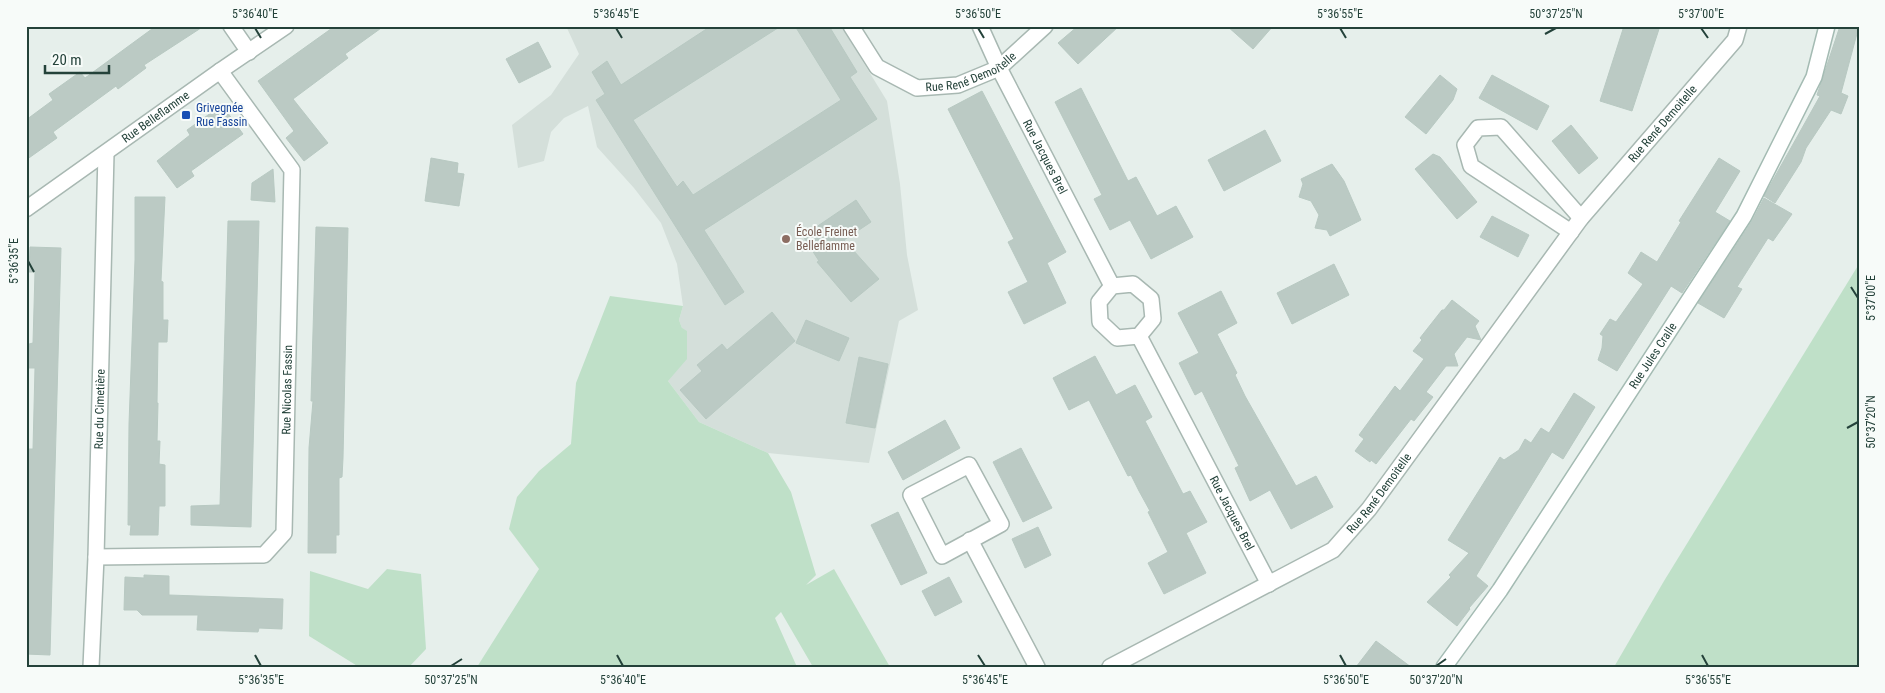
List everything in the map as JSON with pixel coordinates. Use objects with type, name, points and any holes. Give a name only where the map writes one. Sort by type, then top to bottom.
[{"type":"street","points":[[231,26],[249,52]]},
{"type":"street","name":"Rue Belleflamme","points":[[26,209],[286,26]]},
{"type":"street","name":"Rue René Demoitelle","points":[[851,26],[877,67],[917,88],[958,85],[999,68],[1045,26]]},
{"type":"street","name":"Rue Jacques Brel","points":[[980,26],[999,68],[1112,286]]},
{"type":"street","name":"Rue René Demoitelle","points":[[1110,667],[1333,550],[1363,516],[1581,218],[1735,40],[1738,26]]},
{"type":"street","name":"Rue Jules Cralle","points":[[1444,667],[1500,590],[1744,216],[1814,77],[1827,26]]},
{"type":"street","name":"Rue Nicolas Fassin","points":[[96,557],[264,555],[284,533],[292,170],[220,71]]},
{"type":"street","points":[[1571,232],[1471,166],[1464,144],[1478,128],[1501,127],[1581,218]]},
{"type":"street","name":"Rue du Cimetière","points":[[91,667],[96,557],[106,153]]},
{"type":"street","points":[[1133,284],[1151,298],[1153,319],[1139,336],[1117,338],[1100,322],[1099,302],[1112,286],[1133,284]]},
{"type":"street","name":"Rue Jacques Brel","points":[[1139,336],[1269,584]]},
{"type":"street","points":[[969,465],[1001,524],[970,540],[942,556],[911,496],[969,465]]},
{"type":"street","points":[[970,540],[1037,667]]},
{"type":"shaded area","name":"École Freinet Belleflamme","points":[[566,26],[841,26],[887,101],[900,184],[907,255],[918,310],[899,321],[869,463],[768,453],[699,422],[668,381],[682,328],[679,320],[683,306],[677,264],[661,223],[634,188],[597,147],[588,106],[564,118],[551,132],[544,161],[518,168],[512,125],[551,95],[579,54]]},
{"type":"green space","points":[[1859,264],[1859,667],[1614,667],[1664,581]]},
{"type":"green space","points":[[610,296],[683,306],[679,320],[682,328],[687,331],[687,359],[668,381],[699,422],[768,453],[791,492],[816,575],[806,585],[834,569],[890,667],[813,667],[781,612],[775,618],[797,667],[477,667],[539,569],[509,529],[517,497],[539,471],[571,444],[576,383]]},
{"type":"green space","points":[[387,569],[421,574],[426,649],[409,667],[359,667],[309,636],[310,571],[368,589]]},
{"type":"building","points":[[156,26],[204,26],[144,65],[146,68],[118,89],[116,86],[53,132],[57,138],[26,160],[26,120],[53,100],[49,94],[80,72],[85,78]]},
{"type":"building","points":[[335,26],[384,26],[345,54],[348,58],[293,99],[328,143],[304,161],[286,138],[294,131],[258,81]]},
{"type":"building","points":[[711,26],[781,26],[633,120],[677,187],[683,181],[693,195],[841,100],[795,26],[829,26],[857,72],[850,77],[877,119],[704,230],[744,292],[725,305],[596,100],[605,94],[592,72],[607,61],[621,85]]},
{"type":"building","points":[[1078,26],[1119,26],[1078,64],[1058,43]]},
{"type":"building","points":[[1227,26],[1273,26],[1253,49]]},
{"type":"building","points":[[1624,26],[1660,26],[1632,111],[1600,101]]},
{"type":"building","points":[[1840,26],[1859,26],[1841,93],[1848,96],[1841,114],[1831,110],[1806,148],[1801,162],[1775,203],[1764,196],[1820,96],[1817,95]]},
{"type":"building","points":[[538,42],[551,67],[519,83],[506,59]]},
{"type":"building","points":[[1440,75],[1457,89],[1453,100],[1426,134],[1405,117]]},
{"type":"building","points":[[1492,75],[1549,106],[1537,130],[1479,98]]},
{"type":"building","points":[[1081,88],[1128,181],[1136,177],[1157,216],[1176,206],[1193,237],[1151,259],[1130,220],[1110,230],[1094,199],[1102,195],[1055,102]]},
{"type":"building","points":[[982,91],[1066,252],[1047,263],[1066,303],[1024,324],[1008,292],[1028,282],[1008,242],[1014,239],[948,109]]},
{"type":"building","points":[[222,105],[243,134],[191,171],[194,176],[177,188],[157,161],[190,135],[187,130]]},
{"type":"building","points":[[1571,125],[1598,158],[1579,174],[1552,141]]},
{"type":"building","points":[[1265,130],[1281,161],[1224,191],[1208,160]]},
{"type":"building","points":[[1433,154],[1440,157],[1477,202],[1457,219],[1415,169]]},
{"type":"building","points":[[431,158],[458,163],[457,173],[464,174],[459,206],[425,201]]},
{"type":"building","points":[[1719,158],[1740,171],[1715,212],[1730,221],[1682,293],[1671,286],[1617,371],[1598,360],[1603,336],[1600,334],[1610,319],[1616,322],[1643,284],[1628,273],[1641,252],[1657,262],[1681,222],[1679,221]]},
{"type":"building","points":[[1332,164],[1344,181],[1361,220],[1330,236],[1327,230],[1315,228],[1319,215],[1311,201],[1299,197],[1303,184],[1301,179]]},
{"type":"building","points":[[273,169],[275,202],[251,200],[252,183]]},
{"type":"building","points":[[135,197],[165,197],[161,281],[163,282],[163,320],[168,320],[167,342],[158,342],[157,441],[160,441],[159,464],[165,465],[165,506],[159,506],[158,535],[130,535],[131,525],[128,525]]},
{"type":"building","points":[[1764,198],[1792,214],[1773,241],[1768,238],[1737,287],[1742,289],[1724,318],[1698,303],[1752,221]]},
{"type":"building","points":[[856,200],[871,222],[844,240],[879,279],[851,302],[817,262],[819,261],[803,236]]},
{"type":"building","points":[[1492,216],[1529,235],[1518,257],[1480,237]]},
{"type":"building","points":[[228,221],[259,221],[251,527],[191,525],[191,506],[220,505]]},
{"type":"building","points":[[316,227],[348,228],[343,458],[342,477],[339,478],[339,535],[336,535],[336,553],[308,553],[309,448],[313,401],[311,401]]},
{"type":"building","points":[[30,247],[61,248],[50,655],[26,654],[27,449],[33,449],[35,368],[28,368],[29,344],[33,343],[35,272],[29,272]]},
{"type":"building","points":[[1334,264],[1349,295],[1292,324],[1277,293]]},
{"type":"building","points":[[1221,291],[1237,323],[1217,334],[1237,373],[1235,375],[1245,396],[1296,486],[1316,476],[1333,507],[1291,529],[1270,490],[1250,501],[1235,468],[1239,466],[1202,391],[1195,395],[1179,363],[1199,353],[1178,313]]},
{"type":"building","points":[[1452,300],[1479,321],[1475,326],[1481,340],[1467,337],[1454,354],[1458,366],[1446,366],[1426,392],[1433,397],[1414,421],[1411,419],[1376,464],[1371,460],[1370,462],[1355,451],[1364,439],[1359,435],[1395,386],[1400,391],[1424,359],[1413,351],[1422,340],[1420,338]]},
{"type":"building","points":[[772,312],[795,341],[706,419],[680,390],[702,371],[697,365],[722,344],[727,350]]},
{"type":"building","points":[[806,320],[849,338],[839,361],[796,343]]},
{"type":"building","points":[[1095,356],[1116,395],[1135,385],[1152,417],[1145,421],[1183,494],[1190,491],[1207,522],[1186,533],[1206,573],[1164,594],[1148,563],[1168,552],[1148,512],[1150,511],[1131,475],[1128,476],[1089,400],[1069,410],[1053,378]]},
{"type":"building","points":[[859,357],[888,364],[875,428],[846,423]]},
{"type":"building","points":[[1574,393],[1595,407],[1563,459],[1552,452],[1476,576],[1488,586],[1469,608],[1457,626],[1427,602],[1451,577],[1449,575],[1469,553],[1448,540],[1500,457],[1504,460],[1519,450],[1525,439],[1531,443],[1541,428],[1549,433]]},
{"type":"building","points":[[945,420],[960,448],[903,480],[888,452]]},
{"type":"building","points":[[1021,448],[1052,508],[1023,522],[993,462]]},
{"type":"building","points":[[898,512],[927,573],[901,585],[871,525]]},
{"type":"building","points":[[1038,527],[1051,555],[1025,568],[1012,539]]},
{"type":"building","points":[[144,575],[169,576],[169,595],[283,599],[282,629],[259,628],[258,632],[197,630],[198,615],[142,615],[137,610],[124,610],[125,577],[144,578]]},
{"type":"building","points":[[949,577],[962,602],[935,616],[922,591]]},
{"type":"building","points":[[1376,641],[1411,667],[1356,667]]},
{"type":"place","name":"Grivegnée Rue Fassin","points":[[186,115]]},
{"type":"place","name":"École Freinet Belleflamme","points":[[786,239]]}]
